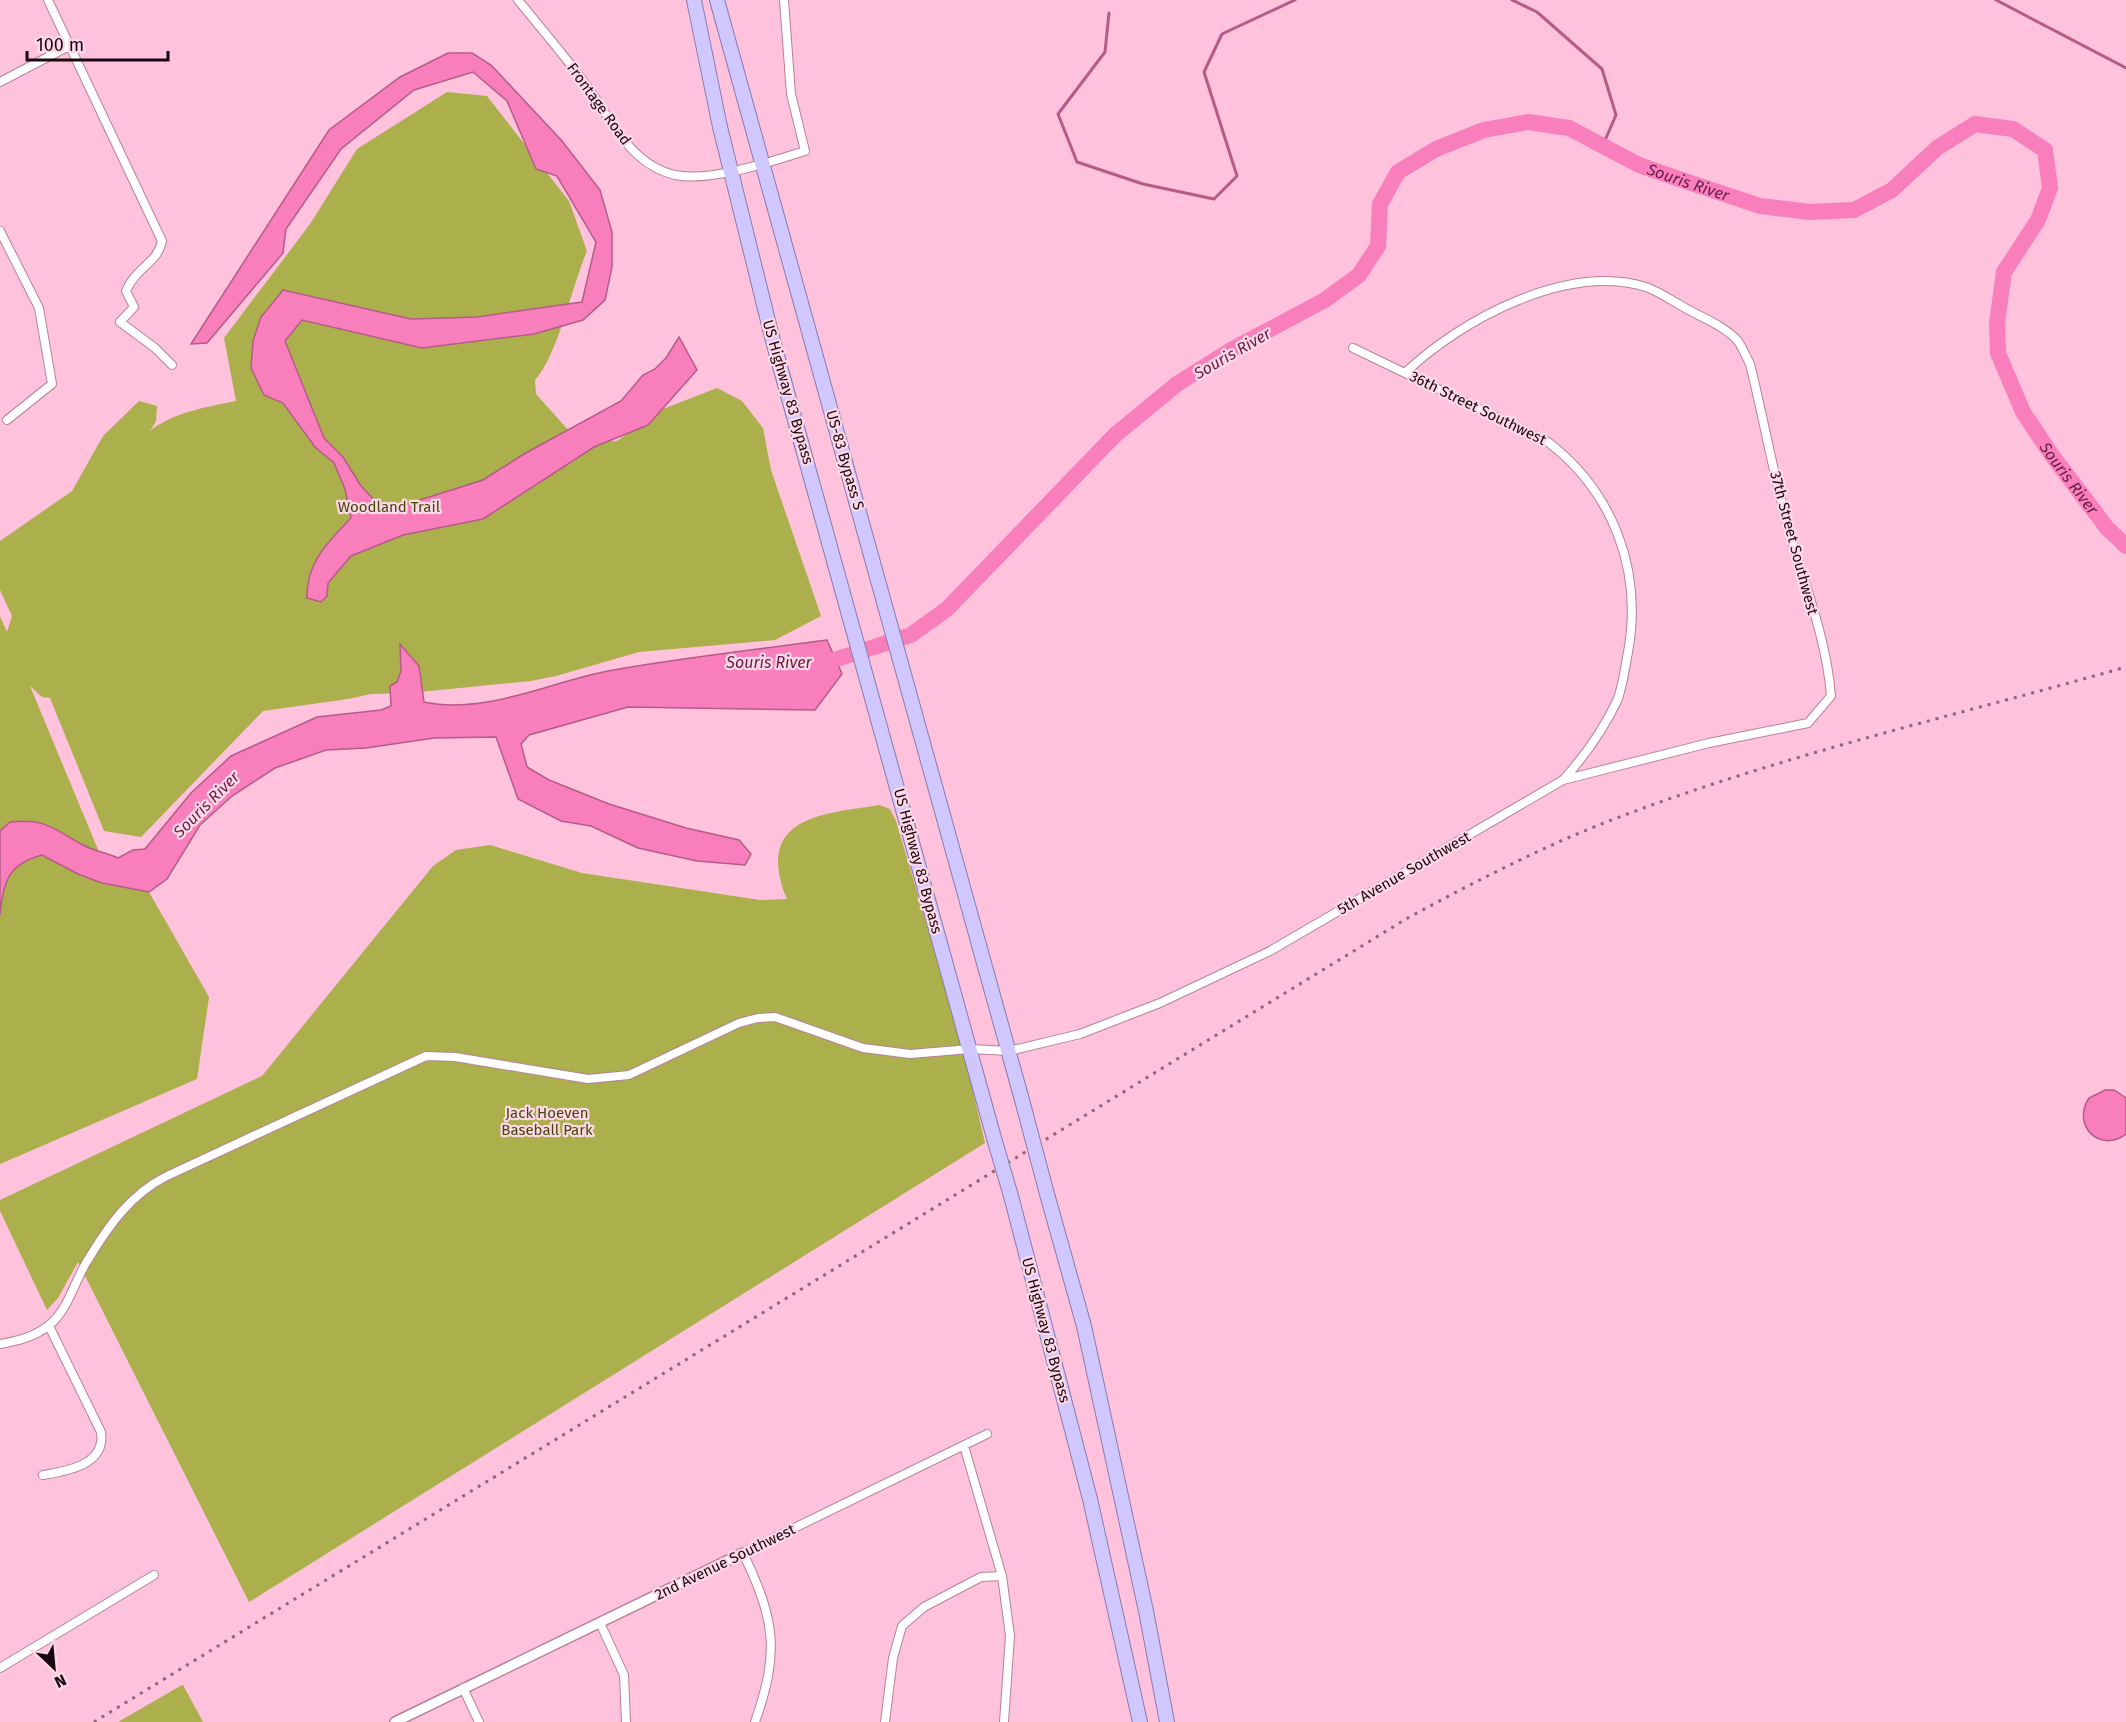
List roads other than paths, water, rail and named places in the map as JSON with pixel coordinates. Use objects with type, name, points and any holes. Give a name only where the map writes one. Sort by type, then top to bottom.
[{"type":"highway","name":"US Highway 83 Bypass","points":[[694,0],[731,170],[773,341],[1011,1196],[1090,1499],[1140,1722]]},
{"type":"highway","points":[[717,0],[761,164]]},
{"type":"highway","name":"US-83 Bypass S","points":[[761,164],[1009,1051]]},
{"type":"highway","points":[[1009,1051],[1084,1326],[1146,1611],[1167,1722]]},
{"type":"street","points":[[48,0],[162,241],[160,253],[132,277],[126,291],[134,307],[120,322],[155,348],[172,365]]},
{"type":"street","name":"Frontage Road","points":[[518,0],[585,82],[633,152],[645,161],[675,175],[701,176],[761,164],[805,151],[791,94],[784,0]]},
{"type":"street","points":[[0,82],[70,45]]},
{"type":"street","points":[[0,231],[39,308],[52,384],[7,420]]},
{"type":"street","name":"37th Street Southwest","points":[[1406,372],[1469,326],[1525,298],[1574,283],[1624,283],[1648,288],[1714,324],[1737,341],[1750,364],[1790,532],[1806,581],[1829,676],[1831,696],[1808,723]]},
{"type":"street","name":"36th Street Southwest","points":[[1353,348],[1548,441],[1590,480],[1618,531],[1632,594],[1632,631],[1626,663],[1618,699],[1586,755],[1563,780]]},
{"type":"street","name":"5th Avenue Southwest","points":[[49,1326],[62,1310],[86,1264],[134,1196],[167,1176],[426,1056],[455,1057],[588,1079],[608,1078],[629,1075],[739,1023],[775,1017],[835,1040],[880,1052],[909,1054],[970,1048],[1009,1051],[1117,1021],[1270,951],[1563,780],[1709,743],[1808,723]]},
{"type":"street","points":[[0,1344],[25,1339],[49,1326],[101,1432],[102,1441],[98,1452],[72,1470],[43,1475]]},
{"type":"street","name":"2nd Avenue Southwest","points":[[395,1722],[987,1434]]},
{"type":"street","points":[[964,1446],[1002,1576],[1010,1636],[1004,1722]]},
{"type":"street","points":[[743,1554],[763,1595],[772,1638],[772,1665],[756,1722]]},
{"type":"street","points":[[0,1668],[154,1575]]},
{"type":"street","points":[[885,1722],[893,1658],[902,1626],[924,1607],[981,1577],[1002,1576]]},
{"type":"street","points":[[600,1623],[624,1675],[626,1722]]},
{"type":"street","points":[[463,1689],[479,1722]]},
{"type":"water","points":[[448,53],[472,53],[491,65],[562,141],[600,190],[612,232],[612,267],[605,300],[583,320],[534,334],[422,348],[302,320],[285,341],[324,438],[343,457],[361,486],[385,511],[483,480],[524,454],[621,401],[643,375],[655,369],[666,358],[679,337],[697,370],[648,425],[594,447],[483,519],[403,535],[351,556],[328,583],[327,596],[321,602],[307,598],[310,574],[320,554],[351,518],[345,489],[334,463],[315,447],[283,403],[264,395],[251,368],[253,341],[261,317],[283,290],[411,319],[477,317],[582,302],[596,242],[557,176],[536,169],[507,101],[473,72],[414,90],[341,149],[286,229],[283,253],[207,343],[191,344],[329,130],[400,77]]},
{"type":"water","points":[[827,640],[842,674],[815,710],[628,707],[529,735],[521,744],[527,767],[549,780],[609,804],[686,828],[739,840],[751,854],[745,865],[697,861],[638,848],[591,826],[561,821],[518,799],[496,737],[434,738],[366,748],[326,750],[275,768],[232,796],[200,825],[167,879],[149,892],[102,883],[78,874],[42,855],[31,859],[15,869],[9,876],[3,893],[0,915],[0,831],[10,822],[41,823],[87,847],[118,858],[133,850],[145,849],[191,793],[231,756],[317,717],[381,710],[391,706],[390,686],[397,682],[401,671],[400,644],[419,666],[424,702],[447,705],[494,701],[586,676],[635,666]]},
{"type":"water","points":[[2105,1090],[2114,1090],[2126,1098],[2126,1134],[2107,1141],[2091,1134],[2084,1118],[2084,1108],[2089,1098]]},
{"type":"waterway","points":[[1109,13],[1105,52],[1058,114],[1077,162],[1143,184],[1214,199],[1237,176],[1204,72],[1222,34],[1295,0]]},
{"type":"waterway","points":[[1512,0],[1537,12],[1602,69],[1616,115],[1603,145]]},
{"type":"waterway","points":[[1996,0],[2126,68]]},
{"type":"waterway","name":"Souris River","points":[[814,662],[834,660],[911,635],[947,609],[1115,435],[1177,384],[1231,350],[1325,300],[1359,275],[1378,246],[1380,204],[1398,172],[1436,149],[1484,130],[1528,122],[1569,128],[1639,165],[1760,206],[1810,212],[1854,210],[1892,190],[1937,148],[1975,124],[2013,129],[2045,150],[2050,188],[2038,220],[2004,272],[1997,323],[1998,353],[2023,412],[2051,454],[2107,528],[2126,546]]},
{"type":"railway","points":[[94,1722],[1406,919],[1459,891],[1566,839],[1622,816],[1746,773],[2126,667]]},
{"type":"park label","name":"Woodland Trail","points":[[389,507]]},
{"type":"park label","name":"Jack Hoeven Baseball Park","points":[[547,1122]]}]
